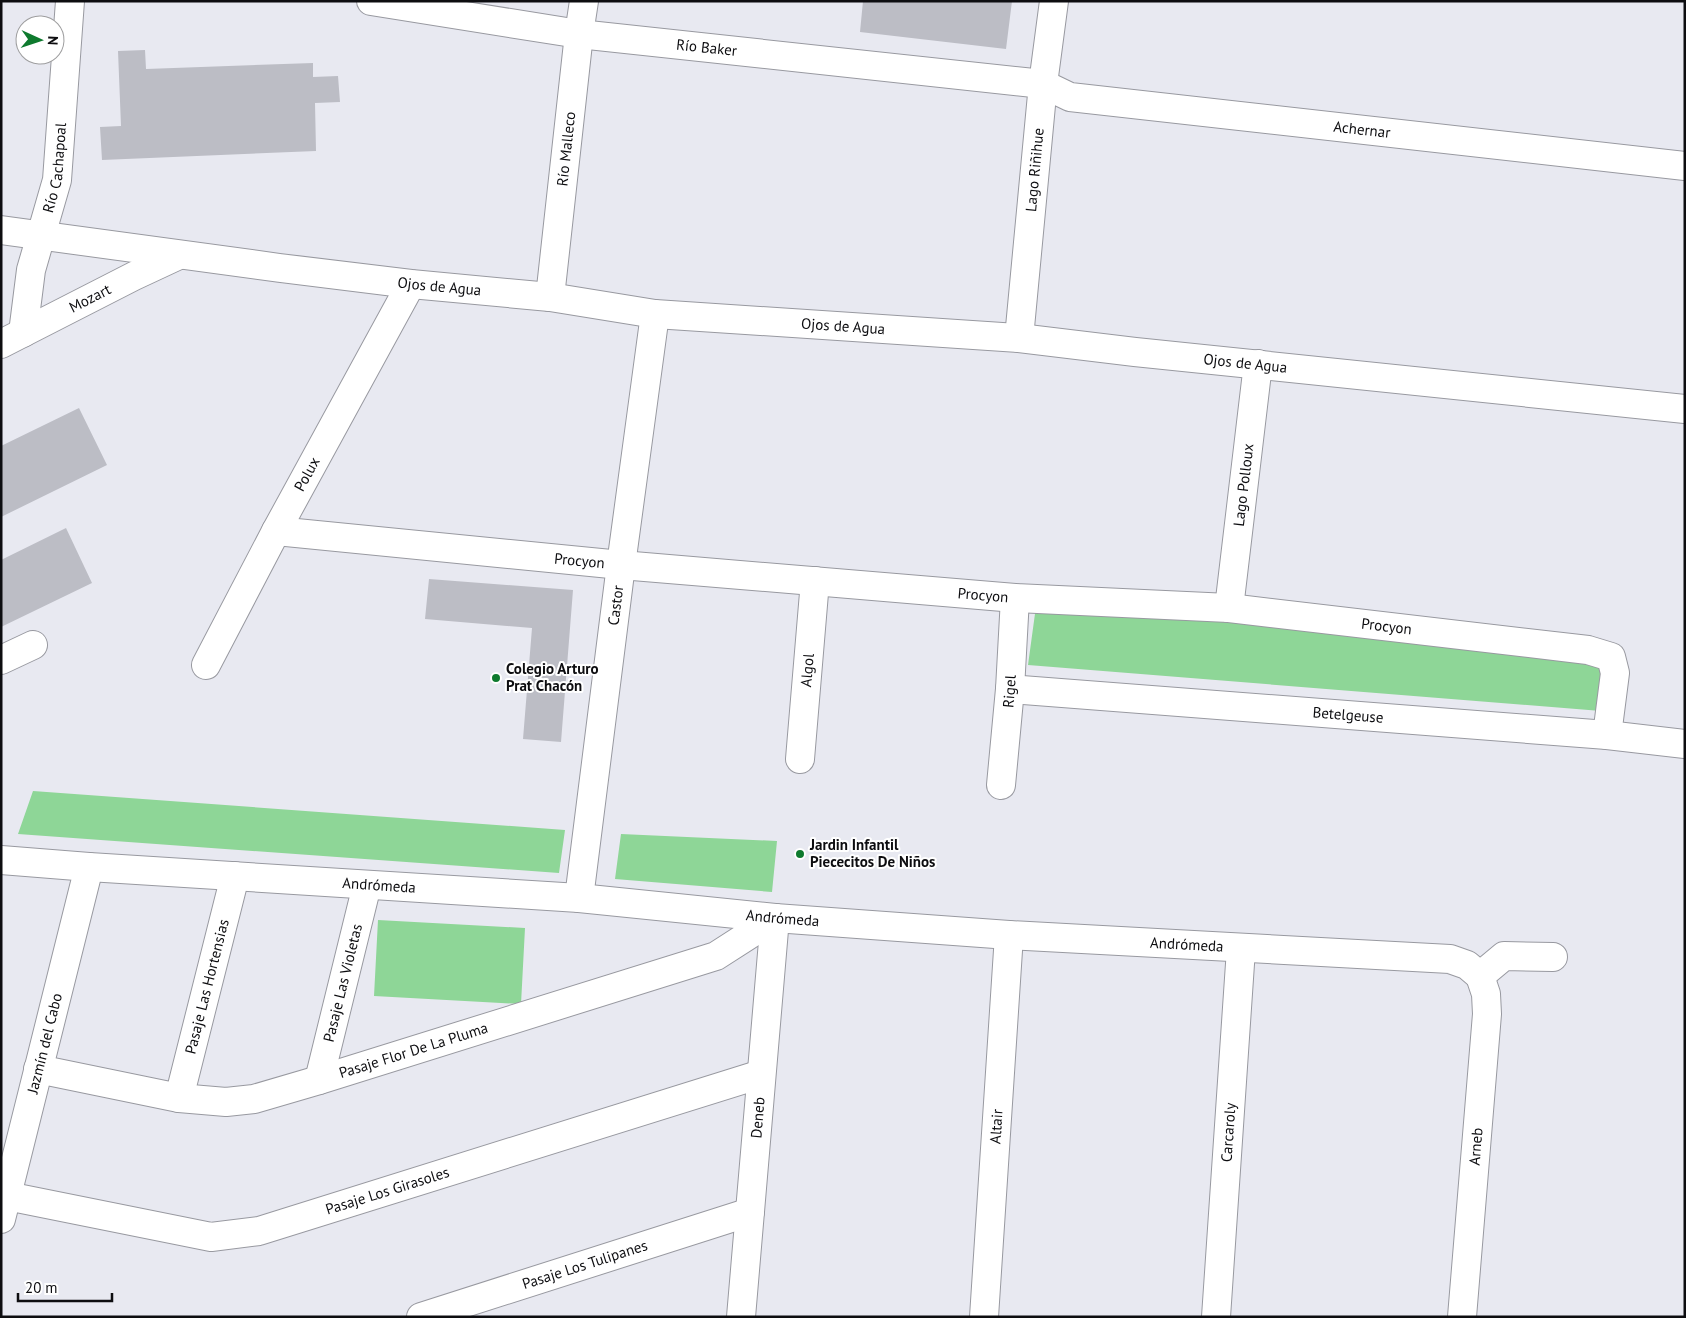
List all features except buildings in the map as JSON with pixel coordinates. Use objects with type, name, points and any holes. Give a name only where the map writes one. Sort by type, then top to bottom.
[{"type":"street","name":"Río Cachapoal","points":[[12,339],[57,180],[70,1]]},
{"type":"street","name":"Río Baker","points":[[371,1],[579,34],[1043,84]]},
{"type":"street","name":"Río Malleco","points":[[550,297],[584,1]]},
{"type":"street","name":"Lago Riñihue","points":[[1018,338],[1043,84],[1054,1]]},
{"type":"street","name":"Achernar","points":[[1043,84],[1070,97],[1685,166]]},
{"type":"street","name":"Ojos de Agua","points":[[1,230],[179,255],[411,284],[550,297],[655,314],[1018,338],[1135,352],[1685,409]]},
{"type":"street","name":"Mozart","points":[[12,339],[179,255]]},
{"type":"street","name":"Polux","points":[[206,665],[276,531],[411,284]]},
{"type":"street","name":"Castor","points":[[579,898],[655,314]]},
{"type":"street","name":"Lago Polloux","points":[[1229,608],[1258,364]]},
{"type":"street","name":"Procyon","points":[[276,531],[621,565],[1015,598],[1229,608],[1588,650],[1611,657],[1615,673],[1607,735]]},
{"type":"street","name":"Algol","points":[[800,759],[815,581]]},
{"type":"street","name":"Rigel","points":[[1001,785],[1010,689],[1015,598]]},
{"type":"street","points":[[1,660],[33,645]]},
{"type":"street","name":"Betelgeuse","points":[[1010,689],[1607,735],[1685,744]]},
{"type":"street","name":"Andrómeda","points":[[1,860],[579,898],[775,918],[1009,935],[1450,960],[1467,965],[1480,976]]},
{"type":"street","name":"Jazmín del Cabo","points":[[4,1208],[89,867]]},
{"type":"street","name":"Pasaje Las Hortensias","points":[[179,1098],[235,876]]},
{"type":"street","name":"Pasaje Las Violetas","points":[[318,1080],[367,885]]},
{"type":"street","name":"Pasaje Flor De La Pluma","points":[[38,1069],[179,1098],[226,1102],[254,1099],[716,956],[775,918]]},
{"type":"street","name":"Deneb","points":[[742,1317],[775,918]]},
{"type":"street","name":"Altair","points":[[984,1317],[1009,935]]},
{"type":"street","name":"Carcaroly","points":[[1216,1317],[1241,948]]},
{"type":"street","points":[[1480,976],[1504,956],[1553,957]]},
{"type":"street","name":"Arneb","points":[[1462,1317],[1486,1014],[1486,994],[1480,976]]},
{"type":"street","name":"Pasaje Los Girasoles","points":[[4,1208],[211,1238],[259,1231],[761,1074]]},
{"type":"street","name":"Pasaje Los Tulipanes","points":[[421,1317],[750,1212]]},
{"type":"green space","points":[[1037,599],[1607,658],[1601,711],[1028,665]]},
{"type":"green space","points":[[33,791],[565,830],[559,873],[18,834]]},
{"type":"green space","points":[[621,834],[777,841],[772,892],[615,879]]},
{"type":"green space","points":[[378,920],[525,928],[521,1004],[374,996]]},
{"type":"place","name":"Colegio Arturo Prat Chacón","points":[[496,678]]},
{"type":"place","name":"Jardin Infantil Piececitos De Niños","points":[[800,854]]}]
